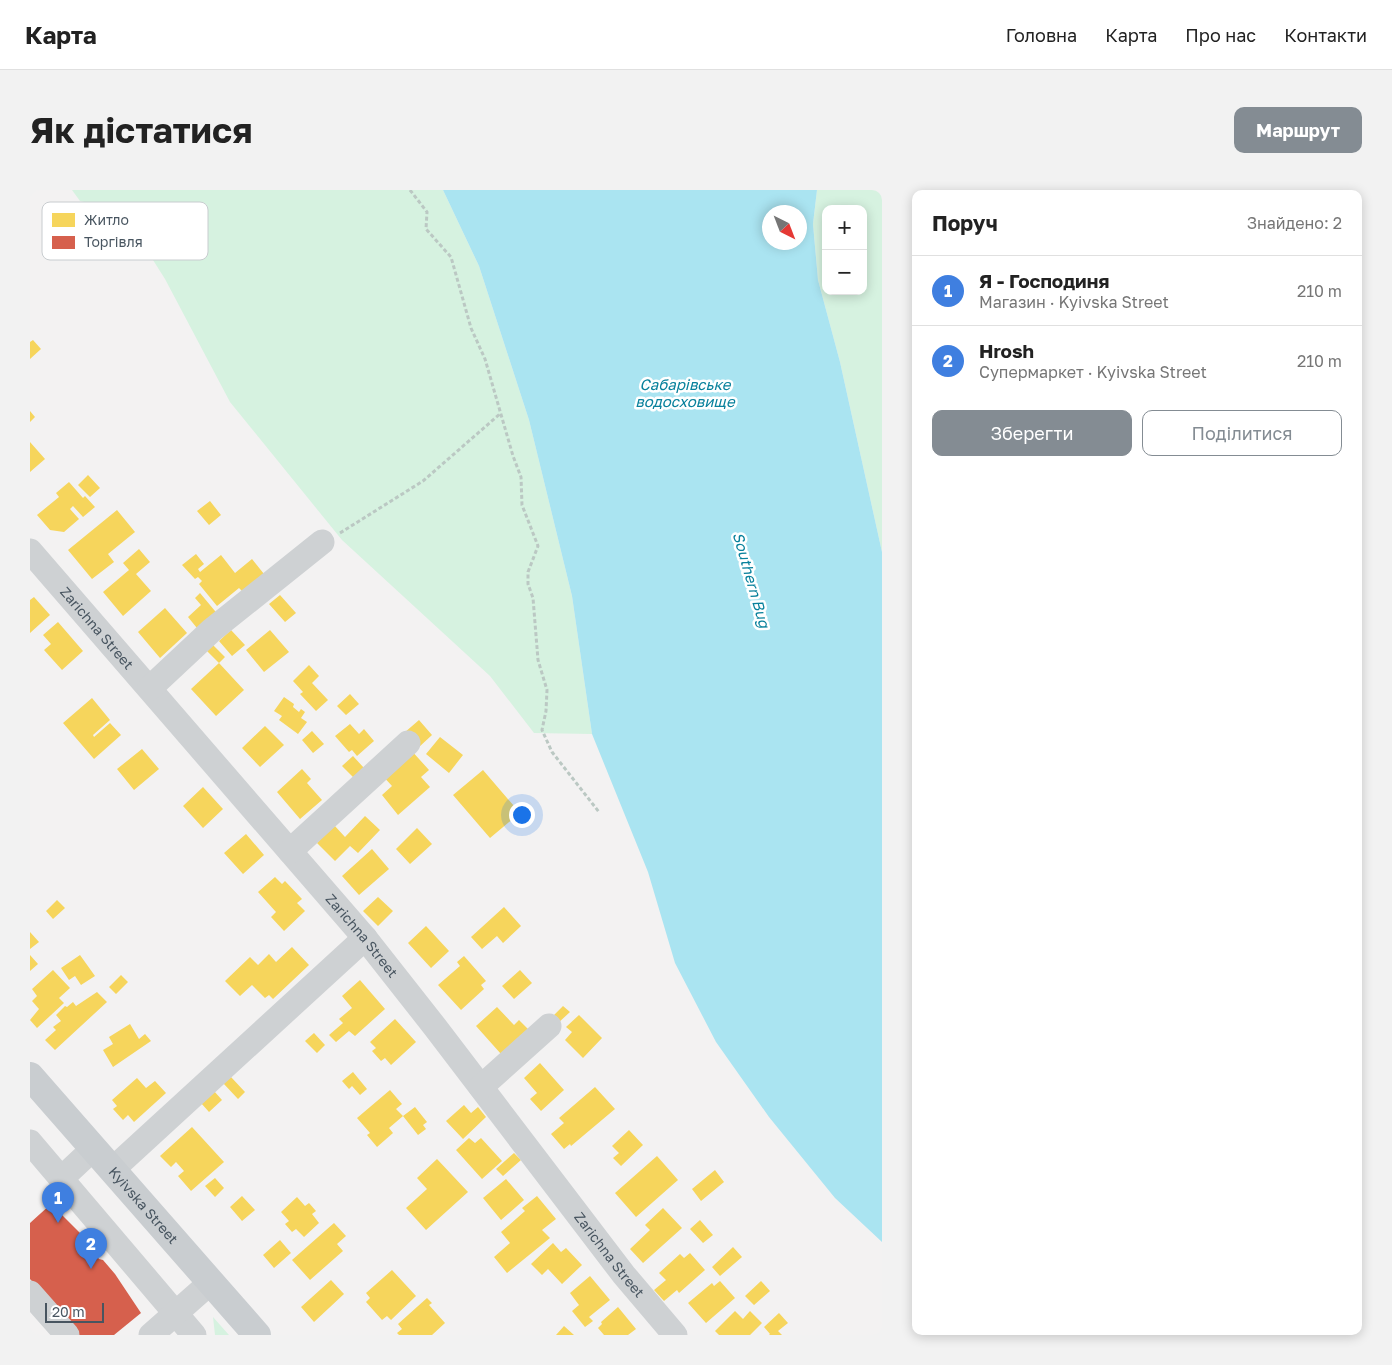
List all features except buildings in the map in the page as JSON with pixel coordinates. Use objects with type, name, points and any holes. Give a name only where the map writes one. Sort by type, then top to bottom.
[{"type":"main road","name":"Kyivska Street","points":[[30,1076],[257,1335]]},
{"type":"street","points":[[150,688],[212,630],[322,542]]},
{"type":"street","name":"Zarichna Street","points":[[30,551],[365,938],[624,1275],[675,1335]]},
{"type":"street","points":[[290,851],[408,743]]},
{"type":"street","points":[[113,1169],[365,938]]},
{"type":"street","points":[[481,1087],[549,1026]]},
{"type":"street","points":[[30,1142],[194,1335]]},
{"type":"street","points":[[62,1178],[94,1148]]},
{"type":"street","points":[[151,1335],[211,1282]]},
{"type":"street","points":[[30,1293],[67,1335]]},
{"type":"path","points":[[410,190],[427,212],[426,229],[451,257],[471,328],[485,359],[521,477],[522,505],[538,546],[528,572],[528,584],[533,598],[538,660],[547,690],[546,711],[542,730],[552,752],[598,812]]},
{"type":"path","points":[[322,542],[354,525],[423,481],[501,413]]},
{"type":"green space","points":[[72,190],[443,190],[479,266],[529,420],[572,596],[592,734],[534,733],[490,676],[342,540],[230,402],[165,279],[153,260],[208,260],[208,202],[80,201]]},
{"type":"green space","points":[[817,190],[882,190],[882,552],[840,362],[822,295],[867,295],[867,205],[822,205],[822,295],[818,280],[813,224]]},
{"type":"green space","points":[[213,1317],[229,1335],[215,1335]]},
{"type":"water","name":"Сабарівське водосховище","points":[[443,190],[817,190],[813,224],[818,280],[840,362],[882,552],[882,1242],[835,1198],[769,1117],[716,1042],[675,963],[648,872],[592,734],[572,596],[529,420],[479,266]]},
{"type":"place","name":"Я - Господиня","points":[[58,1223]]},
{"type":"place","name":"Hrosh","points":[[91,1269]]},
{"type":"water label","name":"Southern Bug","points":[[751,580]]}]
